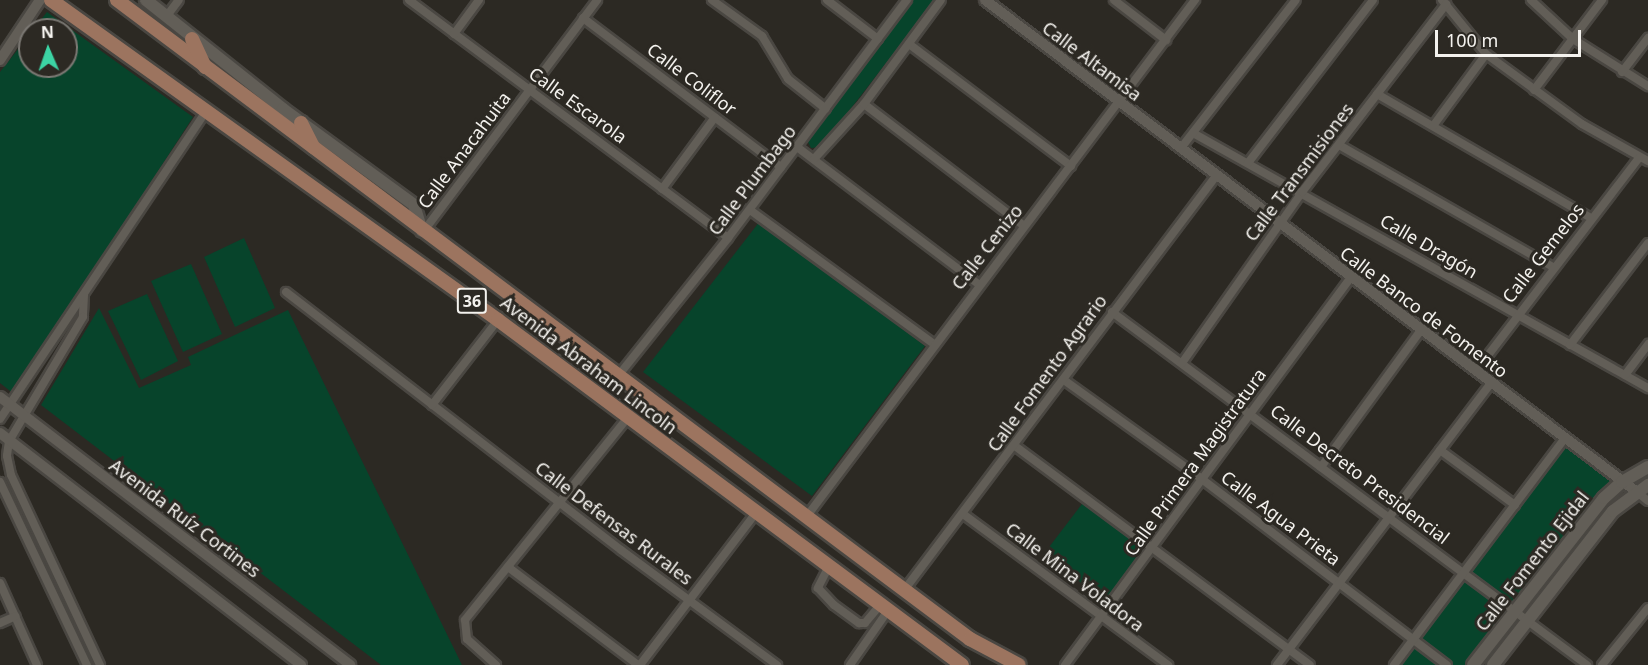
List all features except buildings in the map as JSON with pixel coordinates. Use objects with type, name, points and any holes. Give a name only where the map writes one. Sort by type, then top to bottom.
[{"type":"main road","name":"Avenida Abraham Lincoln","points":[[51,0],[498,320],[960,663]]},
{"type":"main road","name":"36","points":[[117,0],[316,152],[1004,665]]},
{"type":"main road","points":[[146,0],[192,39],[414,206],[423,232]]},
{"type":"main road","points":[[192,39],[206,68]]},
{"type":"main road","points":[[302,123],[316,152]]},
{"type":"main road","name":"Calle Fomento Ejidal","points":[[1473,665],[1604,498],[1622,482],[1648,467]]},
{"type":"main road","name":"Calle Fomento Ejidal","points":[[1493,665],[1613,511],[1648,485]]},
{"type":"main road","name":"36","points":[[970,639],[1018,665]]},
{"type":"street","points":[[0,60],[40,0]]},
{"type":"street","points":[[166,17],[179,0]]},
{"type":"street","name":"Calle Escarola","points":[[409,0],[728,238]]},
{"type":"street","points":[[454,34],[479,0]]},
{"type":"street","name":"Calle Anacahuita","points":[[423,232],[597,0]]},
{"type":"street","points":[[712,0],[762,36],[788,79],[826,109]]},
{"type":"street","points":[[827,0],[878,39]]},
{"type":"street","name":"Calle Plumbago","points":[[618,376],[750,210],[907,0]]},
{"type":"street","name":"Calle Plumbago","points":[[814,159],[864,104],[941,0]]},
{"type":"street","name":"Calle Altamisa","points":[[985,0],[1180,148]]},
{"type":"street","points":[[1114,0],[1166,40]]},
{"type":"street","name":"Calle Cenizo","points":[[807,516],[978,284],[1071,166],[1195,0]]},
{"type":"street","points":[[1180,148],[1296,0]]},
{"type":"street","points":[[1248,163],[1372,0]]},
{"type":"street","points":[[1531,0],[1573,39],[1622,72],[1648,86]]},
{"type":"street","points":[[1534,90],[1602,0]]},
{"type":"street","points":[[1444,2],[1486,54],[1534,90],[1639,158],[1648,161]]},
{"type":"street","name":"Calle Transmisiones","points":[[1182,363],[1302,192],[1444,2]]},
{"type":"street","name":"Calle Coliflor","points":[[583,18],[781,167]]},
{"type":"street","points":[[1622,72],[1648,38]]},
{"type":"street","points":[[909,44],[1071,166]]},
{"type":"street","points":[[1433,126],[1486,54]]},
{"type":"street","points":[[1377,94],[1591,218]]},
{"type":"street","points":[[864,104],[1024,226]]},
{"type":"street","points":[[0,419],[206,111]]},
{"type":"street","points":[[662,189],[715,117]]},
{"type":"street","name":"Calle Dragón","points":[[1193,133],[1302,192],[1648,388]]},
{"type":"street","points":[[1339,145],[1553,267]]},
{"type":"street","points":[[797,147],[978,284]]},
{"type":"street","name":"Calle Banco de Fomento","points":[[1180,148],[1648,501]]},
{"type":"street","name":"Calle Gemelos","points":[[1476,371],[1516,315],[1639,158]]},
{"type":"street","name":"Calle Fomento Agrario","points":[[905,589],[1015,446],[1112,312],[1216,176]]},
{"type":"street","points":[[750,210],[934,344]]},
{"type":"street","points":[[1570,345],[1648,243]]},
{"type":"street","name":"Calle Primera Magistratura","points":[[1065,665],[1102,619],[1351,277]]},
{"type":"street","name":"Calle Defensas Rurales","points":[[286,292],[558,502],[777,665]]},
{"type":"street","points":[[84,295],[83,317],[9,441],[11,475],[100,665]]},
{"type":"street","name":"Calle Decreto Presidencial","points":[[1112,312],[1251,412],[1321,467],[1587,665]]},
{"type":"street","points":[[432,405],[498,320]]},
{"type":"street","points":[[1321,467],[1420,331]]},
{"type":"street","points":[[1625,375],[1648,344]]},
{"type":"street","name":"Calle Agua Prieta","points":[[1064,380],[1203,480],[1447,665]]},
{"type":"street","points":[[1277,665],[1491,383]]},
{"type":"street","name":"Avenida Ruíz Cortines","points":[[0,397],[350,665]]},
{"type":"street","points":[[496,665],[473,648],[463,630],[470,611],[628,417]]},
{"type":"street","points":[[0,432],[301,665]]},
{"type":"street","points":[[1394,665],[1565,438]]},
{"type":"street","points":[[1015,446],[1310,665]]},
{"type":"street","points":[[1440,450],[1515,505]]},
{"type":"street","points":[[0,482],[87,665]]},
{"type":"street","points":[[508,567],[639,665],[756,513]]},
{"type":"street","name":"Calle Mina Voladora","points":[[963,514],[1102,619],[1168,665]]},
{"type":"street","points":[[829,566],[818,588],[834,605],[859,623],[865,623],[885,607]]},
{"type":"street","points":[[0,583],[38,665]]},
{"type":"street","points":[[850,665],[885,607]]},
{"type":"street","points":[[1602,665],[1648,608]]},
{"type":"street","points":[[0,623],[16,616]]},
{"type":"green space","points":[[912,0],[935,0],[821,147],[811,148],[807,140]]},
{"type":"green space","points":[[47,12],[55,18],[42,18]]},
{"type":"green space","points":[[78,34],[193,117],[14,394],[0,383],[0,72],[18,49],[18,78],[78,78]]},
{"type":"green space","points":[[760,221],[925,346],[812,496],[643,372]]},
{"type":"green space","points":[[244,238],[275,308],[235,327],[204,257]]},
{"type":"green space","points":[[191,264],[222,334],[183,352],[151,281]]},
{"type":"green space","points":[[147,294],[178,361],[141,380],[108,311]]},
{"type":"green space","points":[[99,308],[139,388],[191,365],[188,357],[288,310],[462,665],[381,665],[41,405]]},
{"type":"green space","points":[[1565,438],[1622,482],[1473,665],[1394,665]]},
{"type":"green space","points":[[1085,500],[1144,548],[1106,601],[1043,555]]}]
